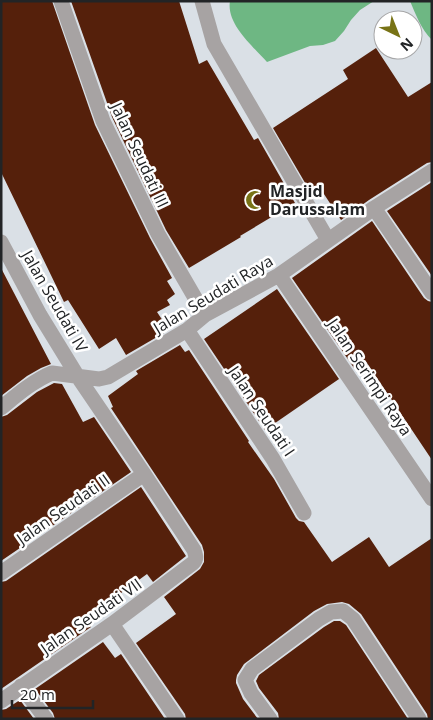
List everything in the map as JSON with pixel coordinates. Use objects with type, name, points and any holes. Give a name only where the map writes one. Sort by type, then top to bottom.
[{"type":"street","name":"Jalan Seudati III","points":[[61,1],[103,121],[158,234],[205,315]]},
{"type":"street","points":[[202,1],[214,44],[328,240]]},
{"type":"street","name":"Jalan Seudati Raya","points":[[1,408],[22,390],[52,374],[99,379],[108,377],[187,330],[205,315],[279,275],[374,208],[432,171]]},
{"type":"street","points":[[374,208],[432,293]]},
{"type":"street","name":"Jalan Seudati IV","points":[[1,242],[40,315],[78,377]]},
{"type":"street","name":"Jalan Serimpi Raya","points":[[279,275],[432,500]]},
{"type":"street","name":"Jalan Seudati I","points":[[187,330],[273,459],[304,513]]},
{"type":"street","points":[[78,377],[144,474]]},
{"type":"street","name":"Jalan Seudati VII","points":[[1,701],[112,624],[196,560],[194,550],[144,474]]},
{"type":"street","name":"Jalan Seudati II","points":[[1,573],[144,474]]},
{"type":"street","points":[[270,719],[251,693],[245,680],[252,669],[319,619],[332,612],[343,611],[353,619],[419,719]]},
{"type":"street","points":[[112,624],[177,719]]},
{"type":"street","points":[[21,686],[46,719]]},
{"type":"green space","points":[[230,1],[374,1],[360,10],[335,41],[323,45],[310,46],[267,62],[236,26],[230,10]]},
{"type":"green space","points":[[410,1],[432,1],[432,40],[423,28],[423,10],[414,10]]},
{"type":"building","points":[[1,1],[52,1],[95,125],[150,238],[172,278],[167,281],[175,294],[167,300],[170,305],[157,312],[169,330],[126,355],[116,338],[99,349],[68,300],[64,302],[1,172]]},
{"type":"building","points":[[71,1],[179,1],[199,64],[207,60],[254,140],[258,138],[295,203],[189,268],[166,230],[112,117]]},
{"type":"building","points":[[373,50],[373,60],[384,60],[408,97],[432,82],[432,162],[427,163],[341,220],[320,188],[311,193],[273,128],[348,79],[343,70]]},
{"type":"building","points":[[432,182],[432,276],[387,211]]},
{"type":"building","points":[[372,221],[424,298],[432,302],[432,460],[365,360],[354,368],[292,278]]},
{"type":"building","points":[[1,268],[51,364],[27,376],[1,396]]},
{"type":"building","points":[[277,289],[339,379],[265,430],[204,339]]},
{"type":"building","points":[[180,345],[185,352],[189,350],[274,479],[296,518],[304,522],[332,562],[369,537],[389,567],[432,538],[432,719],[428,719],[427,714],[361,614],[349,604],[342,602],[327,604],[314,611],[244,664],[237,675],[236,683],[243,699],[258,719],[186,719],[185,714],[136,643],[176,614],[164,597],[200,569],[204,562],[204,552],[202,545],[111,408],[113,407],[108,396],[138,374],[136,371]]},
{"type":"building","points":[[54,383],[62,384],[83,422],[94,417],[131,472],[1,561],[1,417],[7,415],[37,392]]},
{"type":"building","points":[[141,487],[186,556],[153,582],[147,574],[85,619],[91,627],[1,689],[1,582],[6,581]]},
{"type":"building","points":[[334,621],[340,621],[346,625],[408,719],[279,719],[278,713],[259,688],[256,681],[259,675]]},
{"type":"building","points":[[103,642],[115,658],[121,654],[165,719],[55,719],[53,713],[35,689]]},
{"type":"building","points":[[20,700],[34,719],[1,719],[1,710]]},
{"type":"place","name":"Masjid Darussalam","points":[[255,200]]}]
